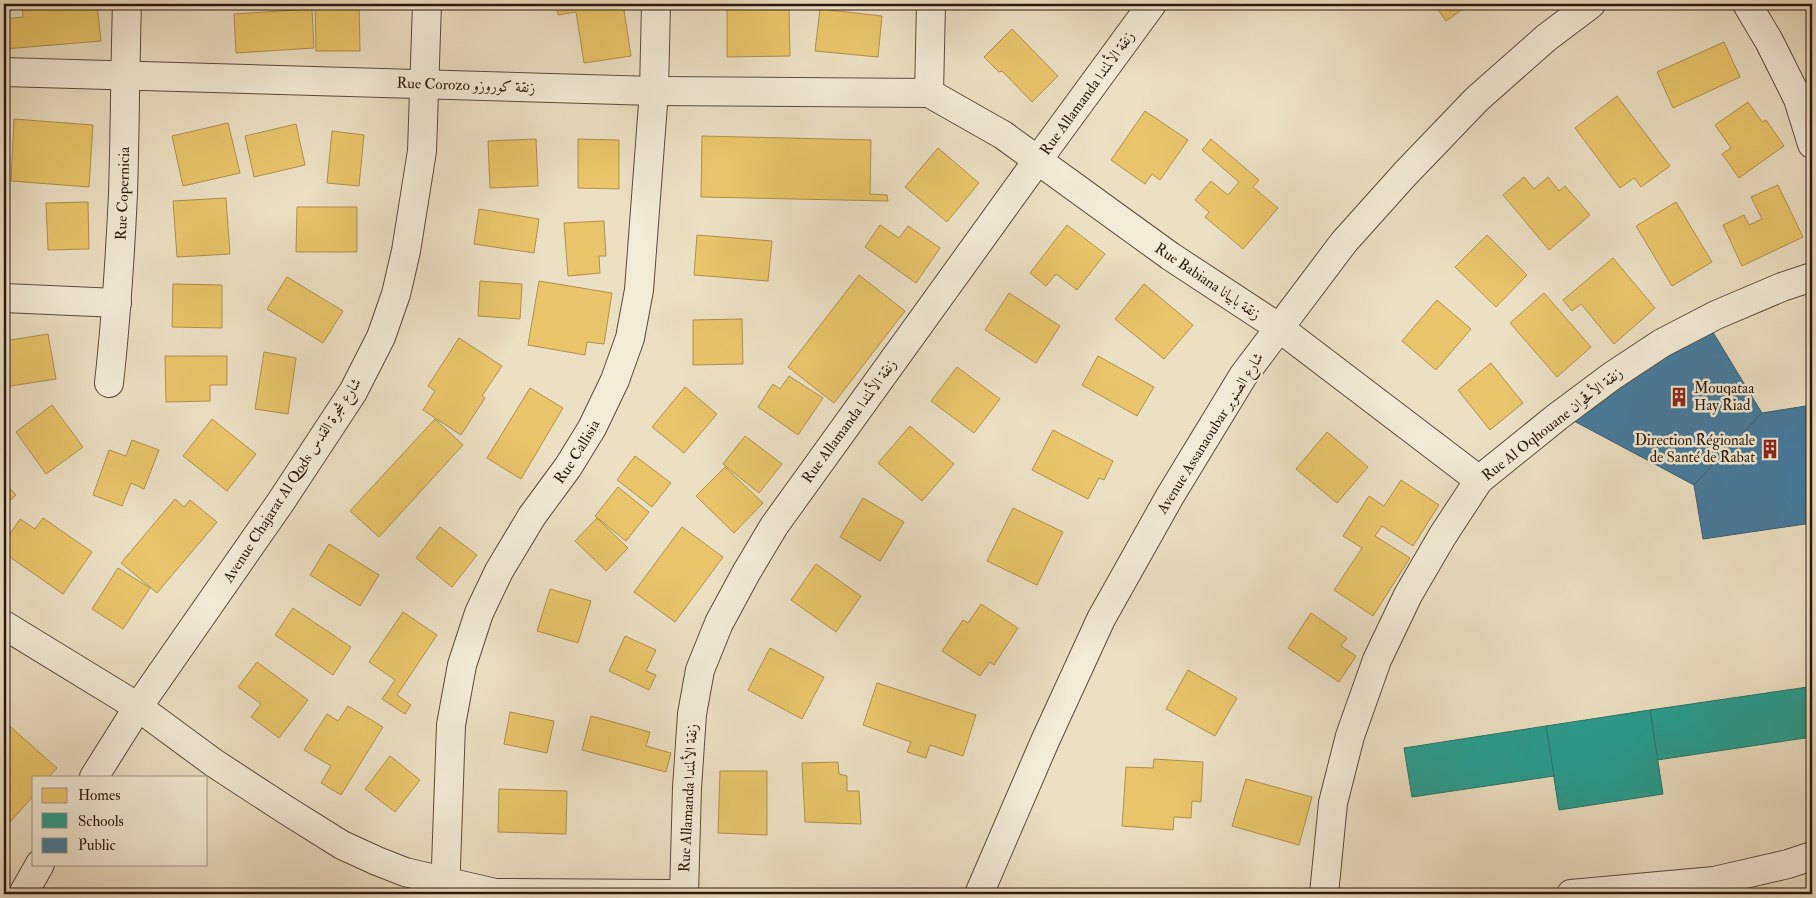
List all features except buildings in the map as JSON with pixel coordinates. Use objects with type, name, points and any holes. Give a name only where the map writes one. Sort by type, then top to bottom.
[{"type":"street","name":"Rue Copernicia","points":[[109,383],[117,303],[123,193],[124,74],[127,4]]},
{"type":"street","name":"Avenue Chajarat Al Qods شارع شجرة القدس","points":[[95,776],[138,707],[332,424],[352,392],[381,338],[396,294],[406,251],[422,150],[427,4]]},
{"type":"street","name":"Rue Callisia","points":[[445,888],[451,724],[462,665],[479,613],[499,571],[532,516],[568,467],[592,428],[615,380],[630,338],[639,290],[654,91],[656,4]]},
{"type":"street","points":[[929,92],[931,4]]},
{"type":"street","name":"Rue Allamanda زنقة الألمندا","points":[[684,894],[687,788],[692,714],[700,670],[719,623],[774,526],[1152,4]]},
{"type":"street","name":"Avenue Assanaoubar شارع الصنوبر","points":[[979,894],[1101,619],[1170,496],[1243,376],[1278,327],[1344,242],[1405,174],[1478,99],[1546,38],[1591,4]]},
{"type":"street","points":[[1747,4],[1769,41],[1798,99],[1812,144]]},
{"type":"street","name":"Rue Corozo زنقة كوروزو","points":[[4,72],[124,74],[654,91],[929,92]]},
{"type":"street","name":"Rue Babiana زنقة بابيانا","points":[[929,92],[987,124],[1170,256],[1278,327],[1479,480]]},
{"type":"street","name":"Rue Al Oqhouane زنقة الأقحوان","points":[[1324,894],[1333,803],[1350,736],[1377,660],[1418,578],[1479,480],[1565,411],[1662,342],[1716,315],[1812,276]]},
{"type":"street","points":[[4,298],[117,303]]},
{"type":"street","points":[[4,625],[138,707],[214,763],[342,845],[404,872],[445,888],[495,893],[674,894]]},
{"type":"street","points":[[1571,894],[1716,887],[1812,856]]},
{"type":"street","points":[[23,894],[39,866]]},
{"type":"place","name":"Mouqataa Hay Riad","points":[[1679,397]]},
{"type":"place","name":"Direction Régionale de Santé de Rabat","points":[[1770,449]]}]
